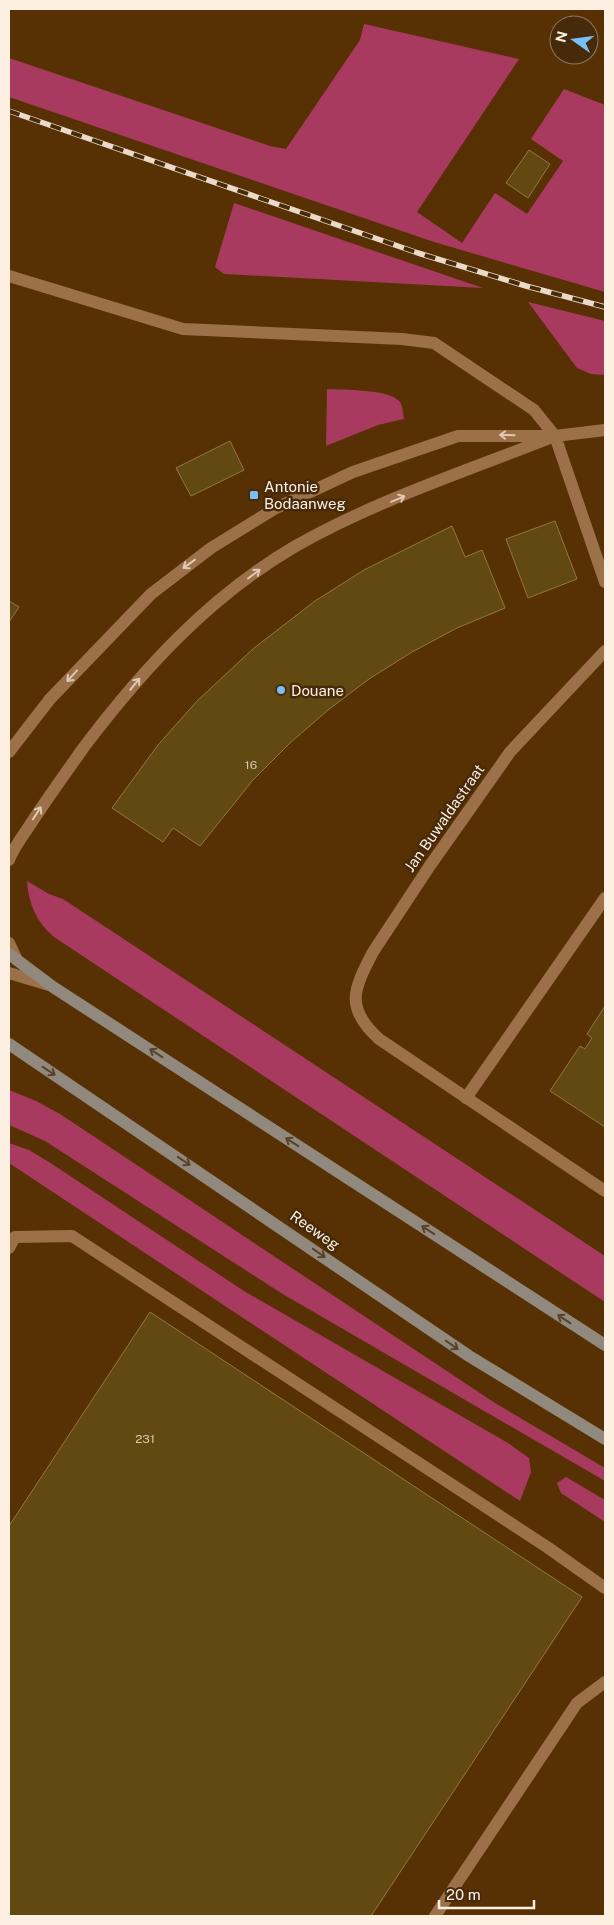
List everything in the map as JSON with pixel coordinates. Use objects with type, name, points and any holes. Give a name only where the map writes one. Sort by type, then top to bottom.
[{"type":"main road","points":[[13,957],[53,987],[605,1345]]},
{"type":"main road","name":"Reeweg","points":[[9,1044],[469,1356],[605,1439]]},
{"type":"street","points":[[9,276],[183,329],[402,339],[434,343],[534,410],[555,436],[605,582]]},
{"type":"street","points":[[9,752],[56,693],[151,594],[218,543],[276,508],[353,472],[458,436],[555,436],[605,430]]},
{"type":"street","points":[[9,860],[52,791],[101,726],[148,668],[212,606],[258,571],[294,547],[329,529],[427,487],[555,436]]},
{"type":"street","name":"Jan Buwaldastraat","points":[[466,1098],[379,1039],[366,1027],[355,1002],[359,981],[373,952],[429,867],[510,752],[605,651]]},
{"type":"street","points":[[605,898],[466,1098],[605,1191]]},
{"type":"street","points":[[9,943],[13,957]]},
{"type":"street","points":[[9,973],[53,987]]},
{"type":"street","points":[[9,1248],[15,1237],[72,1236],[547,1547],[605,1588]]},
{"type":"street","points":[[435,1916],[577,1703],[605,1682]]},
{"type":"shaded area","points":[[364,24],[519,59],[417,212],[462,243],[495,193],[527,214],[563,161],[531,139],[564,89],[605,105],[605,292],[434,242],[9,97],[9,58],[270,146],[286,149],[360,40]]},
{"type":"shaded area","points":[[234,203],[483,288],[224,274],[215,267]]},
{"type":"shaded area","points":[[528,302],[605,321],[605,375],[591,374],[577,368]]},
{"type":"shaded area","points":[[327,389],[376,392],[394,397],[399,401],[403,409],[404,419],[378,425],[326,446]]},
{"type":"shaded area","points":[[27,881],[49,894],[63,899],[605,1256],[605,1302],[54,937],[34,912],[29,897]]},
{"type":"shaded area","points":[[9,1090],[36,1101],[60,1114],[495,1403],[605,1468],[605,1481],[281,1293],[45,1141],[9,1125]]},
{"type":"shaded area","points":[[9,1143],[29,1150],[52,1164],[244,1291],[508,1443],[529,1458],[531,1472],[520,1501],[9,1163]]},
{"type":"shaded area","points":[[566,1477],[605,1500],[605,1522],[561,1493],[557,1483]]},
{"type":"building","points":[[529,150],[550,164],[528,198],[506,183]]},
{"type":"building","points":[[230,441],[244,470],[191,496],[176,468]]},
{"type":"building","points":[[555,521],[577,579],[528,598],[506,539]]},
{"type":"building","name":"Douane","points":[[452,526],[465,557],[482,550],[505,608],[457,628],[412,652],[369,679],[328,710],[290,743],[253,780],[200,846],[173,828],[163,842],[112,808],[158,745],[197,701],[254,648],[315,601],[364,570]]},
{"type":"building","points":[[9,601],[19,607],[9,622]]},
{"type":"building","points":[[605,1006],[605,1127],[550,1091],[580,1046],[585,1049],[592,1038],[587,1034]]},
{"type":"building","points":[[150,1312],[582,1597],[371,1916],[9,1916],[9,1526]]},
{"type":"railway","points":[[9,111],[418,253],[526,286],[605,307]]},
{"type":"place","name":"Antonie Bodaanweg","points":[[254,495]]},
{"type":"place","name":"Douane","points":[[281,690]]}]
